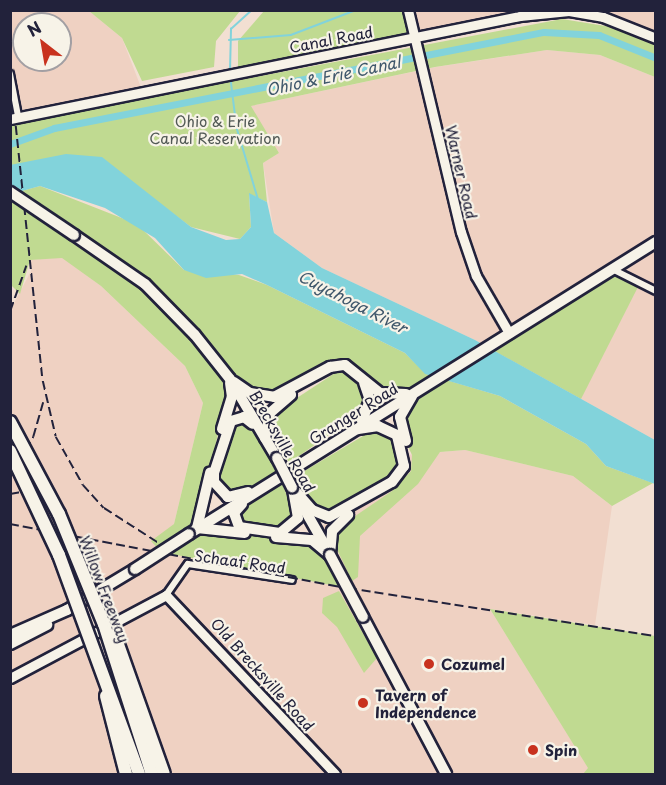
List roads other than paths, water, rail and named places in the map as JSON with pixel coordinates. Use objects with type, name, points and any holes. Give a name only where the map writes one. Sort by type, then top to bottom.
[{"type":"highway","name":"Willow Freeway","points":[[10,422],[59,514],[104,624],[152,774]]},
{"type":"highway","name":"Willow Freeway","points":[[10,451],[59,555],[139,774]]},
{"type":"highway","points":[[59,514],[131,670],[164,774]]},
{"type":"highway","points":[[59,555],[126,774]]},
{"type":"main road","name":"Brecksville Road","points":[[10,192],[145,284],[230,379],[277,458],[446,774]]},
{"type":"main road","name":"Granger Road","points":[[10,644],[135,569],[656,242]]},
{"type":"main road","points":[[230,379],[250,393],[274,397],[330,367],[345,365],[380,393],[415,392],[399,422],[410,455],[409,469],[396,484],[338,522],[330,536],[330,555]]},
{"type":"main road","points":[[265,438],[275,406],[337,369],[352,372],[369,393],[369,410],[355,429]]},
{"type":"main road","points":[[230,379],[232,398],[193,531],[312,540],[330,555]]},
{"type":"main road","points":[[261,489],[228,496],[214,482],[214,473],[231,421],[249,418],[265,438]]},
{"type":"main road","points":[[292,487],[312,510],[329,517],[401,474],[405,455],[397,435],[378,426],[355,429]]},
{"type":"main road","points":[[261,489],[236,510],[234,520],[244,529],[280,533],[298,518],[292,487]]},
{"type":"main road","name":"Granger Road","points":[[10,635],[67,610]]},
{"type":"street","name":"Warner Road","points":[[408,10],[461,232],[476,276],[509,333]]},
{"type":"street","name":"Canal Road","points":[[14,118],[245,70],[416,41],[520,13],[569,11],[603,17],[656,38]]},
{"type":"street","points":[[10,74],[14,118]]},
{"type":"street","points":[[612,269],[656,291]]},
{"type":"street","name":"Schaaf Road","points":[[166,595],[188,564],[292,580]]},
{"type":"street","points":[[10,678],[166,595]]},
{"type":"street","name":"Old Brecksville Road","points":[[166,595],[335,774]]},
{"type":"water","name":"Cuyahoga River","points":[[66,154],[102,157],[191,227],[226,240],[240,239],[251,227],[249,193],[267,202],[274,233],[322,268],[475,340],[655,440],[655,484],[606,466],[586,444],[500,396],[425,374],[405,353],[267,285],[242,274],[206,278],[184,270],[155,238],[105,208],[40,186],[11,194],[10,165]]},
{"type":"waterway","points":[[230,71],[231,29],[252,10]]},
{"type":"waterway","points":[[229,40],[291,35],[356,10]]},
{"type":"waterway","name":"Ohio & Erie Canal","points":[[10,144],[54,128],[544,32],[599,35],[656,58]]},
{"type":"waterway","points":[[231,79],[237,128],[258,198]]},
{"type":"railway","points":[[16,126],[43,381],[56,437],[83,485],[104,508],[165,547]]},
{"type":"railway","points":[[10,311],[26,266]]},
{"type":"railway","points":[[10,472],[33,437],[43,402]]},
{"type":"railway","points":[[10,494],[33,490]]},
{"type":"railway","points":[[10,524],[335,586],[656,636]]},
{"type":"place","name":"Cozumel","points":[[429,664]]},
{"type":"place","name":"Tavern of Independence","points":[[363,703]]},
{"type":"place","name":"Spin","points":[[533,750]]},
{"type":"park label","name":"Ohio & Erie Canal Reservation","points":[[215,128]]}]
